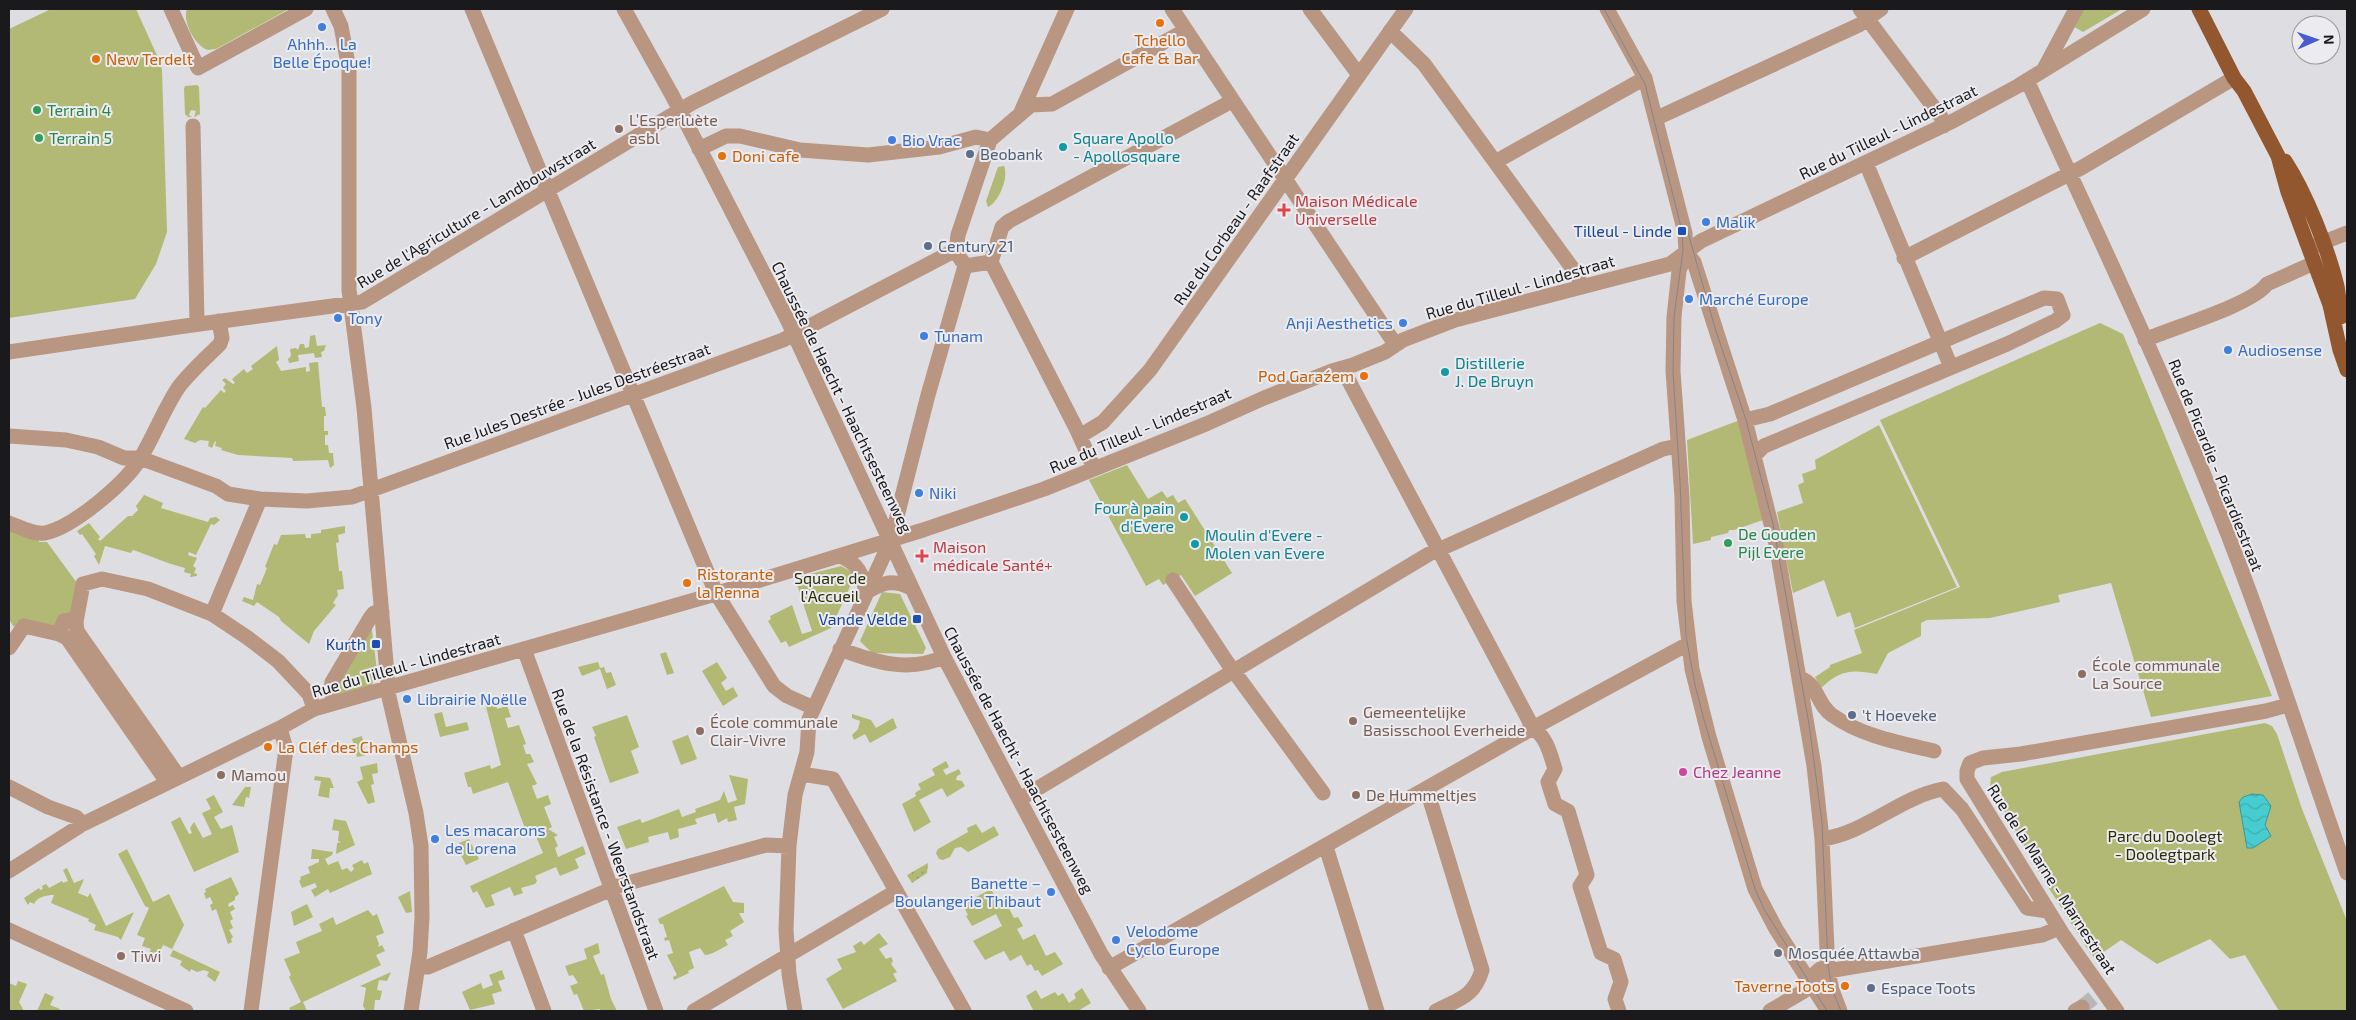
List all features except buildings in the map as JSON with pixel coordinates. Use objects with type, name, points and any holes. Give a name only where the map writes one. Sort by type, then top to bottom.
[{"type":"main road","points":[[2199,9],[2234,78],[2244,91],[2278,156],[2286,162],[2296,179],[2330,305],[2340,350],[2347,369]]},
{"type":"main road","points":[[2316,251],[2338,290],[2338,303],[2347,349],[2347,369]]},
{"type":"street","points":[[171,9],[198,68],[306,9]]},
{"type":"street","points":[[333,9],[341,26],[348,69],[349,290],[364,408],[388,688],[416,813],[420,846],[422,917],[418,966],[411,1011]]},
{"type":"street","points":[[472,9],[716,593],[774,686],[792,698],[814,708]]},
{"type":"street","name":"Chaussée de Haecht - Haachtsesteenweg","points":[[624,9],[680,111],[794,334],[872,498],[944,657],[1110,968],[1140,1011]]},
{"type":"street","name":"Rue de l'Agriculture - Landbouwstraat","points":[[9,352],[362,302],[680,111],[882,9]]},
{"type":"street","points":[[1018,117],[1067,9]]},
{"type":"street","points":[[1172,9],[1395,344]]},
{"type":"street","points":[[1310,9],[1359,75]]},
{"type":"street","name":"Rue du Corbeau - Raafstraat","points":[[1080,436],[1103,422],[1150,370],[1406,9]]},
{"type":"street","points":[[1607,9],[1645,78],[1681,214],[1686,252],[1679,272],[1674,317],[1673,371],[1684,601],[1688,644],[1704,720],[1755,889],[1768,915],[1828,1011]]},
{"type":"street","points":[[1657,118],[1859,25],[1864,14],[1881,9]]},
{"type":"street","points":[[2044,70],[2076,9]]},
{"type":"street","name":"Rue du Tilleul - Lindestraat","points":[[9,871],[83,824],[280,728],[314,708],[524,649],[891,540],[1044,489],[1384,352],[1395,344],[1455,320],[1670,264],[1701,241],[1944,126],[2027,80],[2143,9]]},
{"type":"street","points":[[1864,14],[1941,117],[1944,126]]},
{"type":"street","points":[[795,1011],[786,930],[789,846],[795,795],[807,752],[809,719],[822,695],[840,649],[891,540],[902,493],[965,266],[956,252],[958,235],[990,140],[1031,106],[1052,104],[1186,30]]},
{"type":"street","points":[[1390,31],[1424,64],[1578,276],[1582,286]]},
{"type":"street","points":[[1496,162],[1645,78]]},
{"type":"street","points":[[1904,258],[2069,174],[2234,78]]},
{"type":"street","name":"Rue de Picardie - Picardiestraat","points":[[2027,80],[2145,340],[2214,498],[2347,873]]},
{"type":"street","points":[[1094,468],[1080,436],[991,262],[997,238],[1002,227],[1009,221],[1232,101]]},
{"type":"street","points":[[193,126],[197,324]]},
{"type":"street","points":[[699,149],[726,136],[740,136],[800,150],[851,154],[907,152],[939,147],[976,137],[990,140]]},
{"type":"street","points":[[1866,163],[1951,367]]},
{"type":"street","points":[[2145,340],[2170,328],[2182,328],[2263,290],[2267,284],[2347,233]]},
{"type":"street","name":"Rue Jules Destrée - Jules Destréestraat","points":[[9,436],[66,440],[98,447],[124,458],[140,458],[216,486],[228,494],[260,499],[308,501],[352,497],[794,334],[948,254],[956,252]]},
{"type":"street","points":[[1686,252],[1694,262],[1745,420],[1772,524],[1809,724],[1822,839],[1828,971],[1832,990],[1840,1011]]},
{"type":"street","points":[[965,266],[991,262]]},
{"type":"street","points":[[1745,420],[1770,414],[2044,298],[2057,299],[2063,315],[2055,321],[1951,367],[1764,446],[1755,455]]},
{"type":"street","points":[[9,523],[38,533],[46,533],[83,513],[106,496],[131,472],[179,387],[220,344],[222,338],[219,321]]},
{"type":"street","points":[[1342,368],[1533,728],[1543,735],[1549,748],[1555,769],[1548,782],[1555,804],[1568,811],[1587,875],[1580,886],[1601,953],[1614,959],[1621,982],[1615,999],[1619,1011]]},
{"type":"street","points":[[1770,414],[1779,440]]},
{"type":"street","points":[[1020,799],[1438,550],[1663,449],[1678,446]]},
{"type":"street","points":[[872,498],[889,502],[899,499],[902,493]]},
{"type":"street","points":[[212,614],[260,499]]},
{"type":"street","points":[[840,556],[851,560],[861,572],[866,593]]},
{"type":"street","points":[[173,779],[77,631],[76,622],[83,584],[102,579],[148,589],[212,614],[278,661],[309,694],[314,708]]},
{"type":"street","points":[[1173,580],[1234,671],[1323,793]]},
{"type":"street","points":[[866,593],[881,583],[902,583],[912,588]]},
{"type":"street","points":[[334,703],[331,690],[332,682],[374,612],[382,612]]},
{"type":"street","points":[[59,634],[64,621],[76,622]]},
{"type":"street","points":[[9,648],[24,626],[59,634],[66,638],[173,779]]},
{"type":"street","points":[[1110,968],[1427,790],[1533,728],[1688,644]]},
{"type":"street","name":"Rue de la Résistance - Weerstandstraat","points":[[524,649],[656,1011]]},
{"type":"street","points":[[840,649],[885,664],[930,663],[944,657]]},
{"type":"street","points":[[1800,678],[1810,683],[1825,709],[1833,716],[1877,736],[1934,751]]},
{"type":"street","name":"Rue de la Marne - Marnestraat","points":[[2117,1011],[2088,1002],[2058,928],[1967,779],[1966,770],[1970,763],[1983,758],[2021,754],[2266,711],[2288,705]]},
{"type":"street","points":[[251,1011],[286,749],[280,728]]},
{"type":"street","points":[[802,774],[832,780],[964,1011]]},
{"type":"street","points":[[9,787],[48,807],[76,817],[83,824]]},
{"type":"street","points":[[1822,839],[1840,836],[1908,801],[1943,789],[1962,809],[2027,908],[2048,911]]},
{"type":"street","points":[[1427,790],[1482,970],[1477,985],[1468,994],[1436,1011]]},
{"type":"street","points":[[418,966],[428,967],[611,889],[766,845],[789,846]]},
{"type":"street","points":[[1326,847],[1377,1011]]},
{"type":"street","points":[[694,1011],[895,892]]},
{"type":"street","points":[[1770,1011],[1804,991],[1811,983],[1816,983],[1822,979],[1828,971],[2042,935],[2058,928]]},
{"type":"street","points":[[9,930],[183,1011]]},
{"type":"street","points":[[514,930],[544,1011]]},
{"type":"green space","points":[[51,9],[136,9],[162,70],[167,232],[156,264],[135,299],[9,318],[9,29]]},
{"type":"green space","points":[[187,9],[289,9],[216,49],[208,50],[203,48],[194,38],[186,20]]},
{"type":"green space","points":[[2080,9],[2122,9],[2083,32],[2071,25]]},
{"type":"green space","points":[[197,85],[199,87],[200,114],[194,117],[196,111],[191,110],[189,115],[192,117],[188,117],[185,114],[184,89],[185,86]]},
{"type":"green space","points":[[1004,166],[1005,176],[1002,189],[996,200],[988,207],[986,201],[998,167]]},
{"type":"green space","points":[[2100,323],[2123,334],[2272,696],[2151,717],[2111,583],[2058,595],[2060,602],[1990,618],[1927,620],[1921,623],[1921,636],[1888,653],[1877,674],[1846,672],[1840,674],[1821,688],[1815,677],[1830,667],[1830,665],[1862,653],[1854,630],[1960,587],[1880,420]]},
{"type":"green space","points":[[315,335],[317,346],[326,345],[324,351],[321,352],[322,357],[315,358],[314,353],[298,355],[299,361],[289,363],[290,349],[296,348],[298,350],[300,344],[304,344],[305,348],[309,347],[310,336]]},
{"type":"green space","points":[[277,346],[279,360],[276,362],[281,371],[306,367],[306,372],[310,371],[309,363],[318,362],[322,407],[325,407],[326,416],[324,416],[324,431],[328,431],[328,435],[325,435],[325,445],[328,445],[329,453],[333,453],[334,465],[330,468],[328,460],[293,461],[292,458],[238,455],[221,450],[222,448],[215,446],[215,441],[212,448],[208,446],[209,441],[200,440],[195,443],[184,439],[203,407],[205,408],[221,390],[224,393],[226,391],[223,388],[226,384],[222,380],[225,378],[233,384],[235,383],[232,379],[244,369],[247,373],[253,369],[251,366]]},
{"type":"green space","points":[[1740,420],[1763,520],[1729,530],[1728,533],[1711,537],[1711,540],[1693,544],[1687,440]]},
{"type":"green space","points":[[1879,425],[1957,587],[1855,628],[1850,612],[1837,617],[1824,580],[1793,593],[1777,512],[1803,503],[1798,485],[1804,482],[1802,474],[1816,469],[1815,460]]},
{"type":"green space","points":[[1127,465],[1148,499],[1162,491],[1167,498],[1173,495],[1178,503],[1185,499],[1232,573],[1195,596],[1181,575],[1163,585],[1159,579],[1146,586],[1089,480]]},
{"type":"green space","points":[[144,495],[163,503],[161,508],[208,522],[210,518],[216,517],[220,520],[214,525],[211,524],[196,555],[189,552],[188,555],[197,558],[193,566],[196,568],[194,573],[197,576],[190,577],[191,574],[184,572],[185,568],[133,550],[131,553],[105,546],[99,565],[94,556],[96,554],[82,534],[80,535],[77,531],[89,523],[100,537],[98,539],[100,541],[128,516],[132,516],[138,510],[136,506]]},
{"type":"green space","points":[[345,526],[345,533],[338,535],[339,542],[336,543],[339,571],[342,571],[344,589],[337,590],[338,595],[333,603],[336,605],[314,631],[309,644],[281,621],[279,617],[257,602],[254,606],[242,601],[244,597],[253,600],[257,584],[260,585],[267,568],[265,567],[274,544],[277,545],[281,535],[305,534],[306,538],[311,538],[311,534],[321,533],[321,530]]},
{"type":"green space","points":[[9,530],[38,537],[39,542],[47,542],[77,583],[73,617],[56,626],[18,628],[13,626],[9,619]]},
{"type":"green space","name":"Square de l'Accueil","points":[[841,566],[850,571],[854,578],[831,628],[789,647],[786,641],[781,643],[768,621],[771,619],[770,616],[792,605],[802,634],[812,631],[795,578]]},
{"type":"green space","points":[[882,592],[900,594],[926,648],[923,654],[872,653],[860,641]]},
{"type":"green space","points":[[371,623],[377,670],[371,688],[335,695],[334,685]]},
{"type":"green space","points":[[666,652],[674,673],[667,675],[660,654]]},
{"type":"green space","points":[[598,662],[600,668],[604,667],[606,673],[611,672],[616,685],[607,689],[600,669],[582,676],[578,667]]},
{"type":"green space","points":[[717,662],[727,678],[721,683],[726,691],[733,687],[738,696],[723,706],[702,671]]},
{"type":"green space","points":[[494,696],[497,709],[507,706],[511,717],[505,718],[508,728],[519,725],[526,744],[523,745],[526,754],[530,754],[534,762],[527,764],[537,784],[532,786],[537,799],[548,795],[551,804],[544,807],[552,827],[548,829],[558,835],[554,837],[558,846],[555,848],[558,857],[583,846],[586,854],[575,859],[579,868],[560,876],[556,867],[535,876],[537,881],[535,884],[521,888],[523,893],[514,896],[510,887],[491,895],[495,905],[486,908],[477,891],[473,893],[470,886],[543,853],[535,834],[528,837],[508,782],[473,794],[471,787],[468,787],[464,773],[490,765],[491,769],[501,765],[484,699]]},
{"type":"green space","points":[[442,712],[446,727],[467,722],[469,730],[440,737],[434,714]]},
{"type":"green space","points":[[852,714],[871,720],[876,728],[893,718],[897,728],[870,743],[865,734],[854,740],[852,735],[858,729],[860,721],[852,718]]},
{"type":"green space","points":[[627,715],[639,747],[631,751],[639,773],[610,783],[592,727]]},
{"type":"green space","name":"Parc du Doolegt - Doolegtpark","points":[[2265,723],[2272,726],[2277,734],[2302,809],[2347,921],[2347,1011],[2279,1011],[2245,955],[2230,959],[2210,939],[2157,964],[2121,940],[2095,958],[2040,874],[1990,786],[1991,777],[2002,772]]},
{"type":"green space","points":[[688,735],[697,759],[681,765],[672,741]]},
{"type":"green space","points":[[362,736],[366,755],[357,757],[352,739]]},
{"type":"green space","points":[[946,761],[949,767],[943,770],[946,775],[959,769],[961,774],[957,776],[956,780],[962,781],[965,786],[947,797],[942,788],[919,800],[931,822],[914,832],[902,804],[916,796],[915,793],[921,789],[918,784],[935,775],[932,769]]},
{"type":"green space","points":[[377,763],[378,773],[372,774],[374,784],[371,785],[375,802],[368,804],[357,782],[363,779],[360,767]]},
{"type":"green space","points":[[729,775],[748,779],[745,804],[734,807],[737,820],[728,822],[727,818],[718,823],[715,813],[695,819],[697,824],[678,829],[679,837],[670,840],[668,832],[648,837],[649,842],[626,849],[617,827],[640,819],[642,823],[679,809],[682,817],[696,812],[695,809],[720,800],[724,791],[728,803],[737,800]]},
{"type":"green space","points":[[315,776],[330,778],[334,788],[330,788],[329,798],[318,796],[321,781],[314,780]]},
{"type":"green space","points":[[245,787],[251,787],[249,798],[246,797],[244,807],[232,805]]},
{"type":"green space","points":[[214,795],[223,812],[214,817],[221,829],[232,825],[239,852],[194,872],[171,822],[180,817],[189,834],[192,833],[190,828],[194,822],[203,838],[212,834],[202,813],[211,809],[206,799]]},
{"type":"green space","points":[[334,819],[346,821],[355,845],[336,854],[337,843],[341,842],[338,841],[339,831],[332,830]]},
{"type":"green space","points":[[976,824],[982,833],[994,826],[999,835],[968,852],[961,847],[955,848],[950,857],[943,860],[939,859],[936,853],[938,849],[968,832],[967,828]]},
{"type":"green space","points":[[469,839],[479,859],[466,865],[460,853],[463,851],[459,843]]},
{"type":"green space","points":[[127,849],[153,902],[169,894],[184,925],[172,949],[163,945],[159,954],[153,953],[150,958],[147,957],[151,949],[142,946],[145,938],[137,935],[149,908],[145,906],[118,854]]},
{"type":"green space","points":[[312,849],[333,852],[332,855],[325,859],[328,865],[338,861],[342,870],[347,868],[351,872],[354,869],[352,865],[362,860],[364,864],[368,862],[372,874],[330,893],[328,889],[315,897],[311,890],[317,887],[315,883],[302,888],[299,881],[300,877],[310,873],[308,867],[319,862],[319,859],[311,859]]},
{"type":"green space","points":[[928,863],[927,873],[912,883],[907,875]]},
{"type":"green space","points":[[67,868],[74,883],[84,879],[78,893],[88,897],[90,893],[106,926],[134,912],[121,940],[118,937],[94,930],[96,925],[88,921],[89,919],[51,903],[54,895],[42,897],[34,904],[30,902],[28,905],[24,898],[39,888],[40,890],[43,889],[42,886],[46,884],[49,888],[62,881],[63,883],[68,881],[63,870]]},
{"type":"green space","points":[[231,877],[239,894],[235,897],[235,900],[228,904],[229,907],[233,905],[235,909],[230,912],[233,919],[230,921],[233,928],[229,930],[233,937],[231,939],[232,942],[228,944],[216,909],[212,911],[210,905],[213,903],[210,897],[206,899],[204,893],[206,892],[205,889]]},
{"type":"green space","points":[[724,886],[733,902],[744,903],[744,913],[739,913],[744,922],[730,931],[733,936],[725,940],[728,945],[716,952],[705,955],[700,948],[689,952],[694,968],[688,971],[689,973],[674,980],[673,977],[677,975],[667,955],[673,953],[669,940],[665,941],[664,938],[667,937],[663,924],[660,924],[658,919]]},
{"type":"green space","points":[[991,889],[998,902],[1004,899],[1014,918],[1018,917],[1023,926],[1017,929],[1023,940],[1035,934],[1046,956],[1055,952],[1063,964],[1042,976],[1038,970],[1035,971],[1031,964],[1027,966],[1021,955],[1010,961],[1004,951],[985,960],[973,941],[1002,926],[996,914],[972,926],[966,916],[968,915],[964,907],[968,905],[967,902]]},
{"type":"green space","points":[[410,891],[412,912],[406,913],[398,897]]},
{"type":"green space","points":[[307,904],[313,917],[294,926],[291,912]]},
{"type":"green space","points":[[368,910],[373,916],[377,914],[384,933],[376,936],[379,944],[378,947],[382,945],[385,951],[376,955],[381,965],[303,1002],[307,1011],[291,1011],[289,1008],[301,1002],[289,977],[291,975],[284,959],[300,953],[296,942],[322,931],[319,924],[333,917],[336,925]]},
{"type":"green space","points":[[879,933],[888,944],[879,949],[886,959],[891,957],[893,961],[891,964],[897,972],[893,974],[897,981],[843,1009],[826,979],[842,969],[837,959],[856,952],[853,946],[861,941],[864,945]]},
{"type":"green space","points":[[598,943],[600,953],[593,956],[601,975],[604,974],[611,999],[617,1011],[601,1011],[600,1009],[584,1011],[577,994],[574,995],[570,986],[578,983],[573,975],[569,976],[565,966],[587,959],[584,949]]},
{"type":"green space","points":[[173,950],[220,972],[215,982],[207,976],[209,972],[204,970],[197,972],[191,969],[190,972],[180,965],[182,961],[170,956]]},
{"type":"green space","points":[[502,970],[505,979],[498,981],[502,991],[492,994],[495,1004],[470,1010],[462,992],[481,983],[483,989],[493,985],[489,975]]},
{"type":"green space","points":[[391,972],[387,981],[379,980],[377,990],[382,991],[380,1000],[375,1000],[374,1011],[366,1011],[363,1006],[366,988],[360,986]]},
{"type":"green space","points":[[18,981],[27,984],[19,1002],[24,1011],[9,1011],[9,983],[16,986]]},
{"type":"green space","points":[[1082,988],[1091,1003],[1078,1011],[1031,1011],[1033,1010],[1026,996],[1036,990],[1041,999],[1055,992],[1058,996],[1063,993],[1069,1003],[1076,998],[1074,994]]},
{"type":"green space","points":[[45,993],[54,997],[50,1005],[60,1009],[59,1011],[37,1011]]},
{"type":"water","points":[[2252,794],[2263,795],[2271,806],[2265,825],[2271,836],[2253,848],[2247,848],[2239,802],[2243,797]]},
{"type":"tunnel","points":[[2082,1007],[2093,998]]},
{"type":"tram line","points":[[1604,9],[1645,84],[1682,231],[1683,250],[1674,317],[1673,371],[1680,482],[1686,636],[1695,685],[1755,889],[1764,909],[1827,1011]]},
{"type":"tram line","points":[[1687,229],[1715,328],[1746,420],[1773,524],[1809,724],[1822,822],[1828,965],[1832,989],[1841,1011]]},
{"type":"place","name":"Tchello Cafe & Bar","points":[[1160,23]]},
{"type":"place","name":"Ahhh... La Belle Époque!","points":[[322,27]]},
{"type":"place","name":"New Terdelt","points":[[96,59]]},
{"type":"place","name":"Terrain 4","points":[[37,110]]},
{"type":"place","name":"L’Esperluète asbl","points":[[619,129]]},
{"type":"place","name":"Terrain 5","points":[[39,138]]},
{"type":"place","name":"Bio Vrac","points":[[892,140]]},
{"type":"place","name":"Square Apollo - Apollosquare","points":[[1063,147]]},
{"type":"place","name":"Beobank","points":[[970,154]]},
{"type":"place","name":"Doni cafe","points":[[722,156]]},
{"type":"place","name":"Maison Médicale Universelle","points":[[1284,210]]},
{"type":"place","name":"Malik","points":[[1706,222]]},
{"type":"place","name":"Tilleul - Linde","points":[[1682,231]]},
{"type":"place","name":"Century 21","points":[[928,246]]},
{"type":"place","name":"Marché Europe","points":[[1689,299]]},
{"type":"place","name":"Tony","points":[[338,318]]},
{"type":"place","name":"Anji Aesthetics","points":[[1403,323]]},
{"type":"place","name":"Tunam","points":[[924,336]]},
{"type":"place","name":"Audiosense","points":[[2228,350]]},
{"type":"place","name":"Distillerie J. De Bruyn","points":[[1445,372]]},
{"type":"place","name":"Pod Garaźem","points":[[1364,376]]},
{"type":"place","name":"Niki","points":[[919,493]]},
{"type":"place","name":"Four à pain d'Evere","points":[[1184,517]]},
{"type":"place","name":"De Gouden Pijl Evere","points":[[1728,543]]},
{"type":"place","name":"Moulin d'Evere - Molen van Evere","points":[[1195,544]]},
{"type":"place","name":"Maison médicale Santé+","points":[[922,556]]},
{"type":"place","name":"Ristorante la Renna","points":[[687,583]]},
{"type":"place","name":"Vande Velde","points":[[917,619]]},
{"type":"place","name":"Kurth","points":[[376,644]]},
{"type":"place","name":"École communale La Source","points":[[2082,674]]},
{"type":"place","name":"Librairie Noëlle","points":[[407,699]]},
{"type":"place","name":"'t Hoeveke","points":[[1852,715]]},
{"type":"place","name":"Gemeentelijke Basisschool Everheide","points":[[1353,721]]},
{"type":"place","name":"École communale Clair-Vivre","points":[[700,731]]},
{"type":"place","name":"La Cléf des Champs","points":[[268,747]]},
{"type":"place","name":"Chez Jeanne","points":[[1683,772]]},
{"type":"place","name":"Mamou","points":[[221,775]]},
{"type":"place","name":"De Hummeltjes","points":[[1356,795]]},
{"type":"place","name":"Les macarons de Lorena","points":[[435,839]]},
{"type":"place","name":"Banette – Boulangerie Thibaut","points":[[1051,892]]},
{"type":"place","name":"Velodome Cyclo Europe","points":[[1116,940]]},
{"type":"place","name":"Mosquée Attawba","points":[[1778,953]]},
{"type":"place","name":"Tiwi","points":[[121,956]]},
{"type":"place","name":"Taverne Toots","points":[[1845,986]]},
{"type":"place","name":"Espace Toots","points":[[1871,988]]}]
